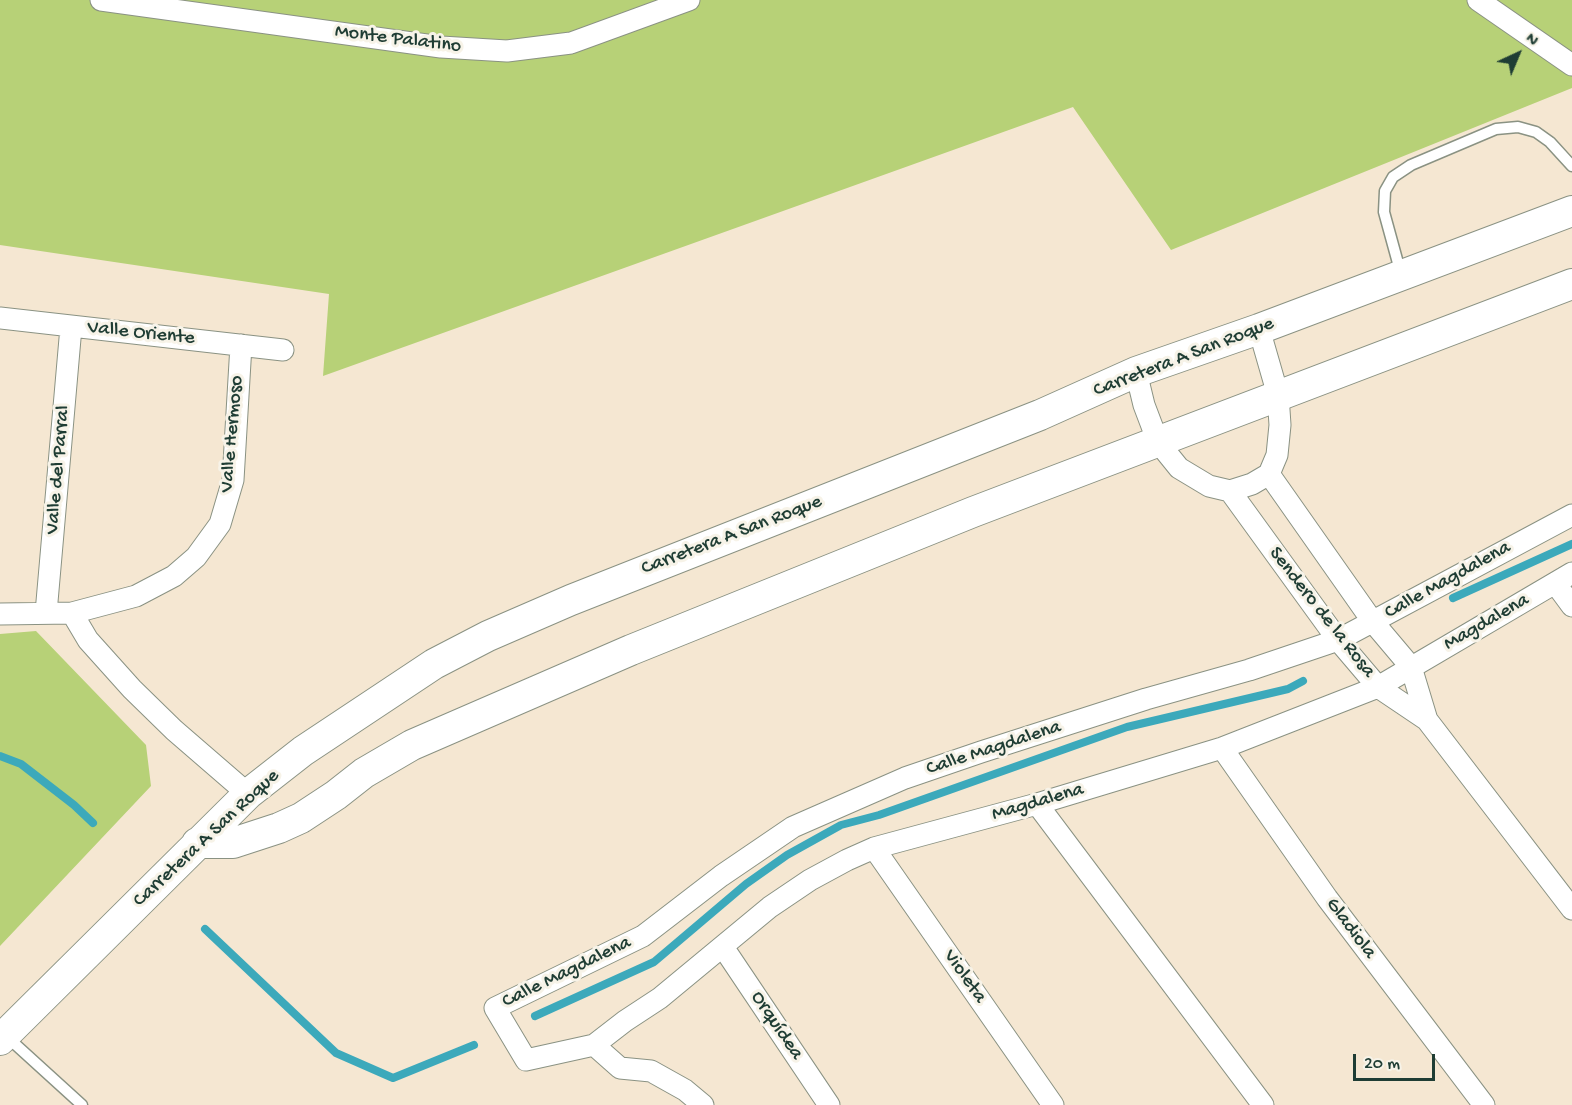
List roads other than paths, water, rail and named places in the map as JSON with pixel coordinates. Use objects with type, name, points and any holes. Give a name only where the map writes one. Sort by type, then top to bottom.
[{"type":"main road","name":"Carretera A San Roque","points":[[3,1038],[248,794],[303,751],[434,664],[488,636],[571,600],[1040,415],[1136,372],[1259,329],[1572,211]]},
{"type":"main road","points":[[197,843],[233,843],[279,828],[301,818],[364,773],[412,745],[631,650],[841,565],[1278,395],[1572,284]]},
{"type":"street","name":"Monte Palatino","points":[[111,1],[441,47],[507,51],[571,43],[689,0]]},
{"type":"street","points":[[1478,0],[1572,65]]},
{"type":"street","name":"Valle Oriente","points":[[0,318],[282,350]]},
{"type":"street","name":"Valle del Parral","points":[[46,613],[72,327]]},
{"type":"street","points":[[1136,372],[1144,405],[1158,442],[1179,468],[1209,486],[1230,491],[1252,484],[1269,474],[1277,455],[1280,425],[1278,395],[1259,329]]},
{"type":"street","name":"Valle Hermoso","points":[[0,614],[72,613],[136,596],[174,576],[196,557],[220,524],[233,480],[241,345]]},
{"type":"street","name":"Sendero de la Rosa","points":[[1269,474],[1372,622],[1411,667],[1427,720]]},
{"type":"street","name":"Sendero de la Rosa","points":[[1230,491],[1338,640],[1378,687],[1427,720],[1572,909]]},
{"type":"street","name":"Calle Magdalena","points":[[526,1060],[495,1008],[644,936],[721,876],[793,827],[905,778],[1146,699],[1249,670],[1338,640],[1572,515]]},
{"type":"street","points":[[1563,578],[1572,606]]},
{"type":"street","name":"Magdalena","points":[[526,1060],[594,1045],[660,998],[770,907],[810,880],[847,860],[874,848],[1037,804],[1222,748],[1378,687],[1563,578]]},
{"type":"street","points":[[72,613],[88,640],[132,689],[174,730],[248,794]]},
{"type":"street","name":"Gladiola","points":[[1222,748],[1327,898],[1484,1105]]},
{"type":"street","points":[[1037,804],[1263,1105]]},
{"type":"street","name":"Violeta","points":[[874,848],[1053,1105]]},
{"type":"street","name":"Orquídea","points":[[723,947],[830,1105]]},
{"type":"street","points":[[594,1045],[620,1068],[651,1071],[686,1090],[703,1105]]},
{"type":"lane","points":[[1402,276],[1384,212],[1385,191],[1393,177],[1411,165],[1496,129],[1518,127],[1536,132],[1550,142],[1572,166]]},
{"type":"lane","points":[[3,1038],[82,1105]]},
{"type":"waterway","points":[[1453,598],[1572,544]]},
{"type":"waterway","points":[[535,1016],[654,962],[746,884],[787,855],[841,825],[879,815],[1127,727],[1288,689],[1303,681]]},
{"type":"waterway","points":[[0,756],[21,764],[74,805],[93,823]]},
{"type":"waterway","points":[[205,929],[336,1053],[393,1078],[474,1045]]}]
